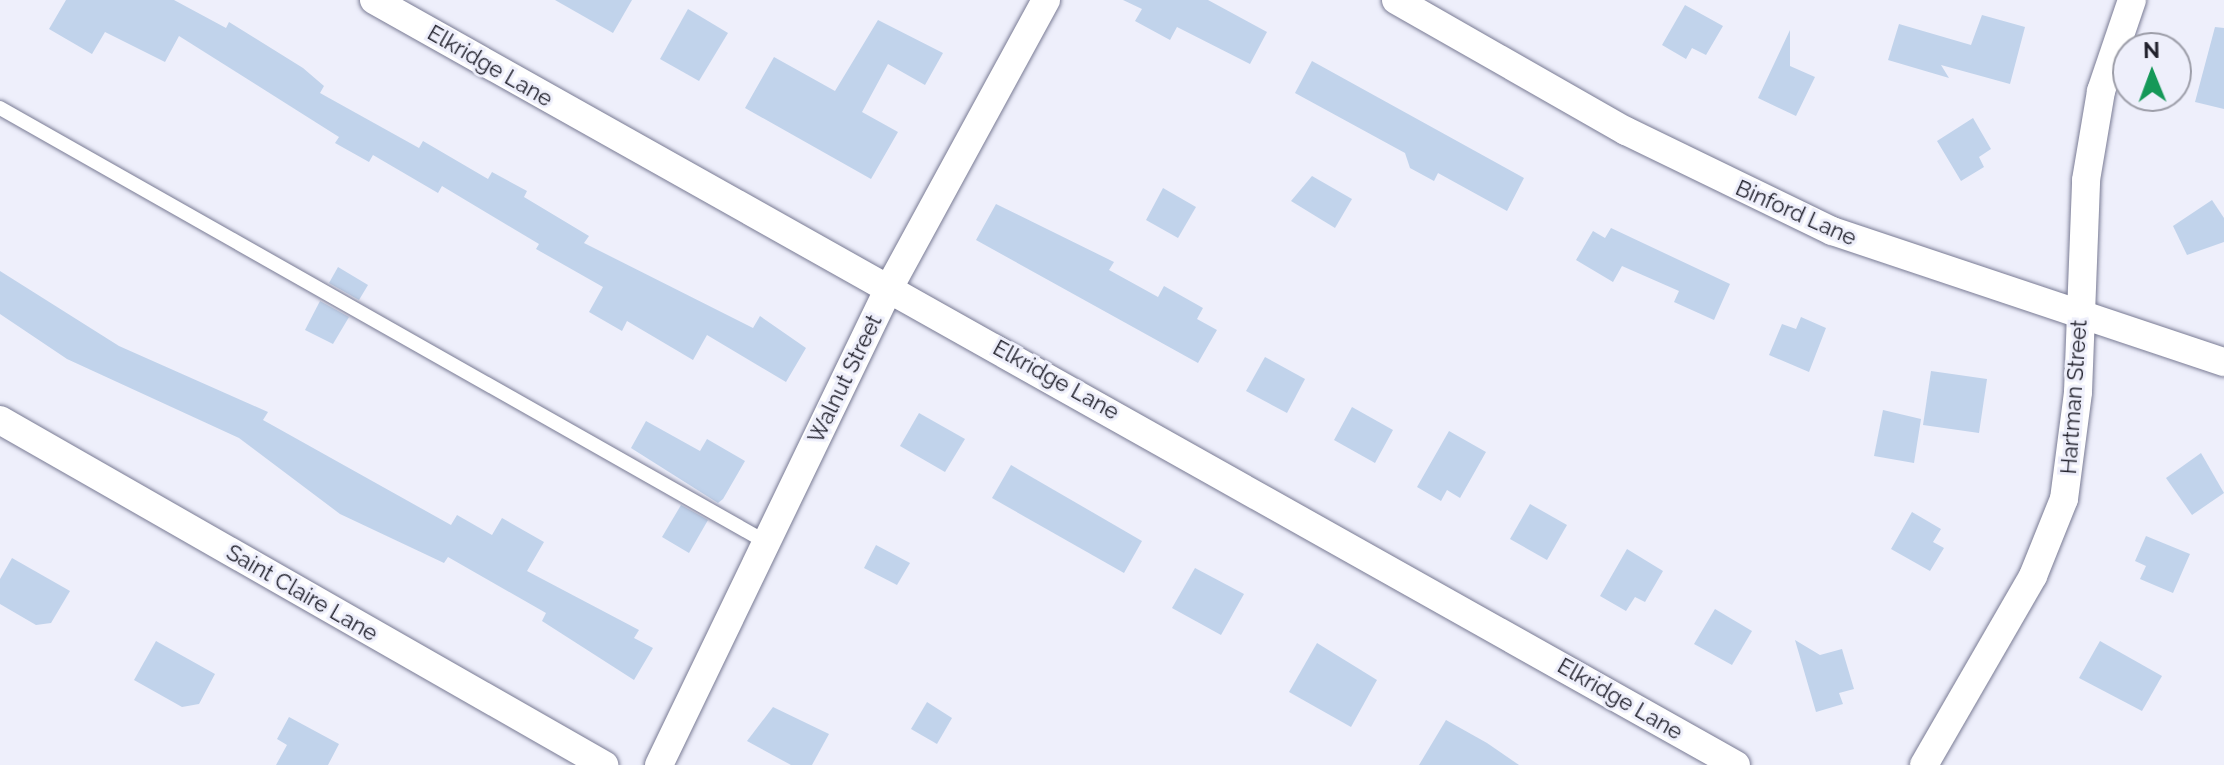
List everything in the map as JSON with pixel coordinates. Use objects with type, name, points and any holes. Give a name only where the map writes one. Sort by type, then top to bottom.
[{"type":"street","name":"Elkridge Lane","points":[[374,0],[1736,765]]},
{"type":"street","name":"Walnut Street","points":[[659,765],[889,288],[1046,0]]},
{"type":"street","name":"Binford Lane","points":[[1396,0],[1756,197],[1915,264],[2224,362]]},
{"type":"street","name":"Hartman Street","points":[[1924,765],[2033,576],[2064,499],[2080,317],[2086,180],[2101,91],[2132,0]]},
{"type":"street","name":"Saint Claire Lane","points":[[0,420],[604,765]]},
{"type":"lane","points":[[0,108],[766,542]]},
{"type":"building","points":[[66,0],[174,0],[226,28],[229,22],[303,68],[324,86],[320,93],[419,148],[423,141],[488,179],[492,172],[527,191],[524,197],[589,236],[584,243],[753,328],[760,316],[806,348],[786,382],[707,335],[693,360],[627,321],[622,331],[589,312],[603,287],[536,249],[539,244],[442,186],[438,193],[373,155],[369,162],[335,143],[339,137],[179,36],[165,62],[105,32],[92,54],[49,29]]},
{"type":"building","points":[[555,0],[632,0],[613,33]]},
{"type":"building","points":[[1123,0],[1208,0],[1267,32],[1250,64],[1177,27],[1170,40],[1135,21],[1142,9]]},
{"type":"building","points":[[1685,5],[1723,26],[1706,55],[1692,48],[1686,59],[1662,45]]},
{"type":"building","points":[[688,9],[728,33],[699,81],[660,59]]},
{"type":"building","points":[[1982,15],[2025,27],[2010,84],[1941,65],[1949,78],[1888,60],[1899,24],[1971,45]]},
{"type":"building","points":[[878,20],[943,53],[925,85],[888,64],[862,112],[898,132],[871,179],[745,108],[774,57],[835,91]]},
{"type":"building","points":[[2215,27],[2224,28],[2224,109],[2195,102]]},
{"type":"building","points":[[1790,30],[1790,66],[1815,77],[1796,116],[1758,98]]},
{"type":"building","points":[[1312,61],[1524,178],[1507,211],[1438,173],[1434,181],[1410,168],[1405,153],[1295,93]]},
{"type":"building","points":[[1973,118],[1991,149],[1979,157],[1984,167],[1961,181],[1937,141]]},
{"type":"building","points":[[1312,176],[1352,199],[1335,228],[1291,201]]},
{"type":"building","points":[[1163,188],[1196,207],[1178,238],[1146,220]]},
{"type":"building","points":[[2212,200],[2224,218],[2224,242],[2187,255],[2173,226]]},
{"type":"building","points":[[996,204],[1114,262],[1109,270],[1158,297],[1164,286],[1203,308],[1197,319],[1217,330],[1198,363],[976,240]]},
{"type":"building","points":[[1611,228],[1730,284],[1714,320],[1674,302],[1679,291],[1622,266],[1613,282],[1576,260],[1593,231],[1605,238]]},
{"type":"building","points":[[338,267],[368,285],[359,300],[329,283]]},
{"type":"building","points":[[0,271],[119,346],[268,412],[263,420],[451,525],[457,515],[492,535],[502,518],[544,542],[527,571],[639,630],[634,638],[653,648],[634,680],[542,621],[546,613],[448,557],[444,563],[340,514],[239,438],[67,359],[0,314]]},
{"type":"building","points":[[320,301],[349,317],[333,344],[305,330]]},
{"type":"building","points":[[1801,317],[1826,328],[1809,372],[1769,355],[1782,324],[1796,329]]},
{"type":"building","points":[[1265,357],[1305,379],[1287,413],[1246,391]]},
{"type":"building","points":[[1931,371],[1987,379],[1979,433],[1923,425]]},
{"type":"building","points":[[1352,407],[1393,430],[1375,463],[1334,440]]},
{"type":"building","points":[[1883,410],[1921,419],[1914,463],[1874,456]]},
{"type":"building","points":[[919,413],[965,439],[945,472],[900,446]]},
{"type":"building","points":[[646,421],[700,451],[707,439],[745,461],[723,499],[718,503],[631,448]]},
{"type":"building","points":[[1449,431],[1486,452],[1460,498],[1447,490],[1441,501],[1417,487]]},
{"type":"building","points":[[2201,453],[2224,493],[2192,515],[2166,478]]},
{"type":"building","points":[[1011,465],[1142,541],[1124,573],[992,498]]},
{"type":"building","points":[[1530,504],[1567,525],[1547,560],[1510,539]]},
{"type":"building","points":[[681,505],[708,520],[689,553],[662,537]]},
{"type":"building","points":[[1912,512],[1941,529],[1933,542],[1944,548],[1930,571],[1891,549]]},
{"type":"building","points":[[2146,536],[2190,554],[2173,593],[2140,579],[2146,566],[2135,561]]},
{"type":"building","points":[[876,545],[910,563],[897,585],[864,568]]},
{"type":"building","points":[[1627,549],[1663,571],[1645,602],[1635,597],[1626,611],[1600,596]]},
{"type":"building","points":[[12,558],[70,591],[51,623],[36,625],[0,604],[0,579]]},
{"type":"building","points":[[1195,568],[1244,594],[1221,635],[1172,608]]},
{"type":"building","points":[[1715,609],[1752,631],[1732,665],[1694,644]]},
{"type":"building","points":[[1795,640],[1820,655],[1842,649],[1854,689],[1839,693],[1843,704],[1816,712]]},
{"type":"building","points":[[156,641],[215,674],[199,704],[182,707],[134,680]]},
{"type":"building","points":[[2100,641],[2162,676],[2142,711],[2079,678]]},
{"type":"building","points":[[1317,643],[1377,680],[1351,727],[1289,692]]},
{"type":"building","points":[[927,702],[952,718],[937,744],[911,729]]},
{"type":"building","points":[[773,707],[829,734],[812,765],[791,765],[747,741]]},
{"type":"building","points":[[289,717],[339,744],[328,765],[276,765],[287,745],[277,739]]},
{"type":"building","points":[[1446,720],[1487,743],[1519,765],[1419,765]]}]
